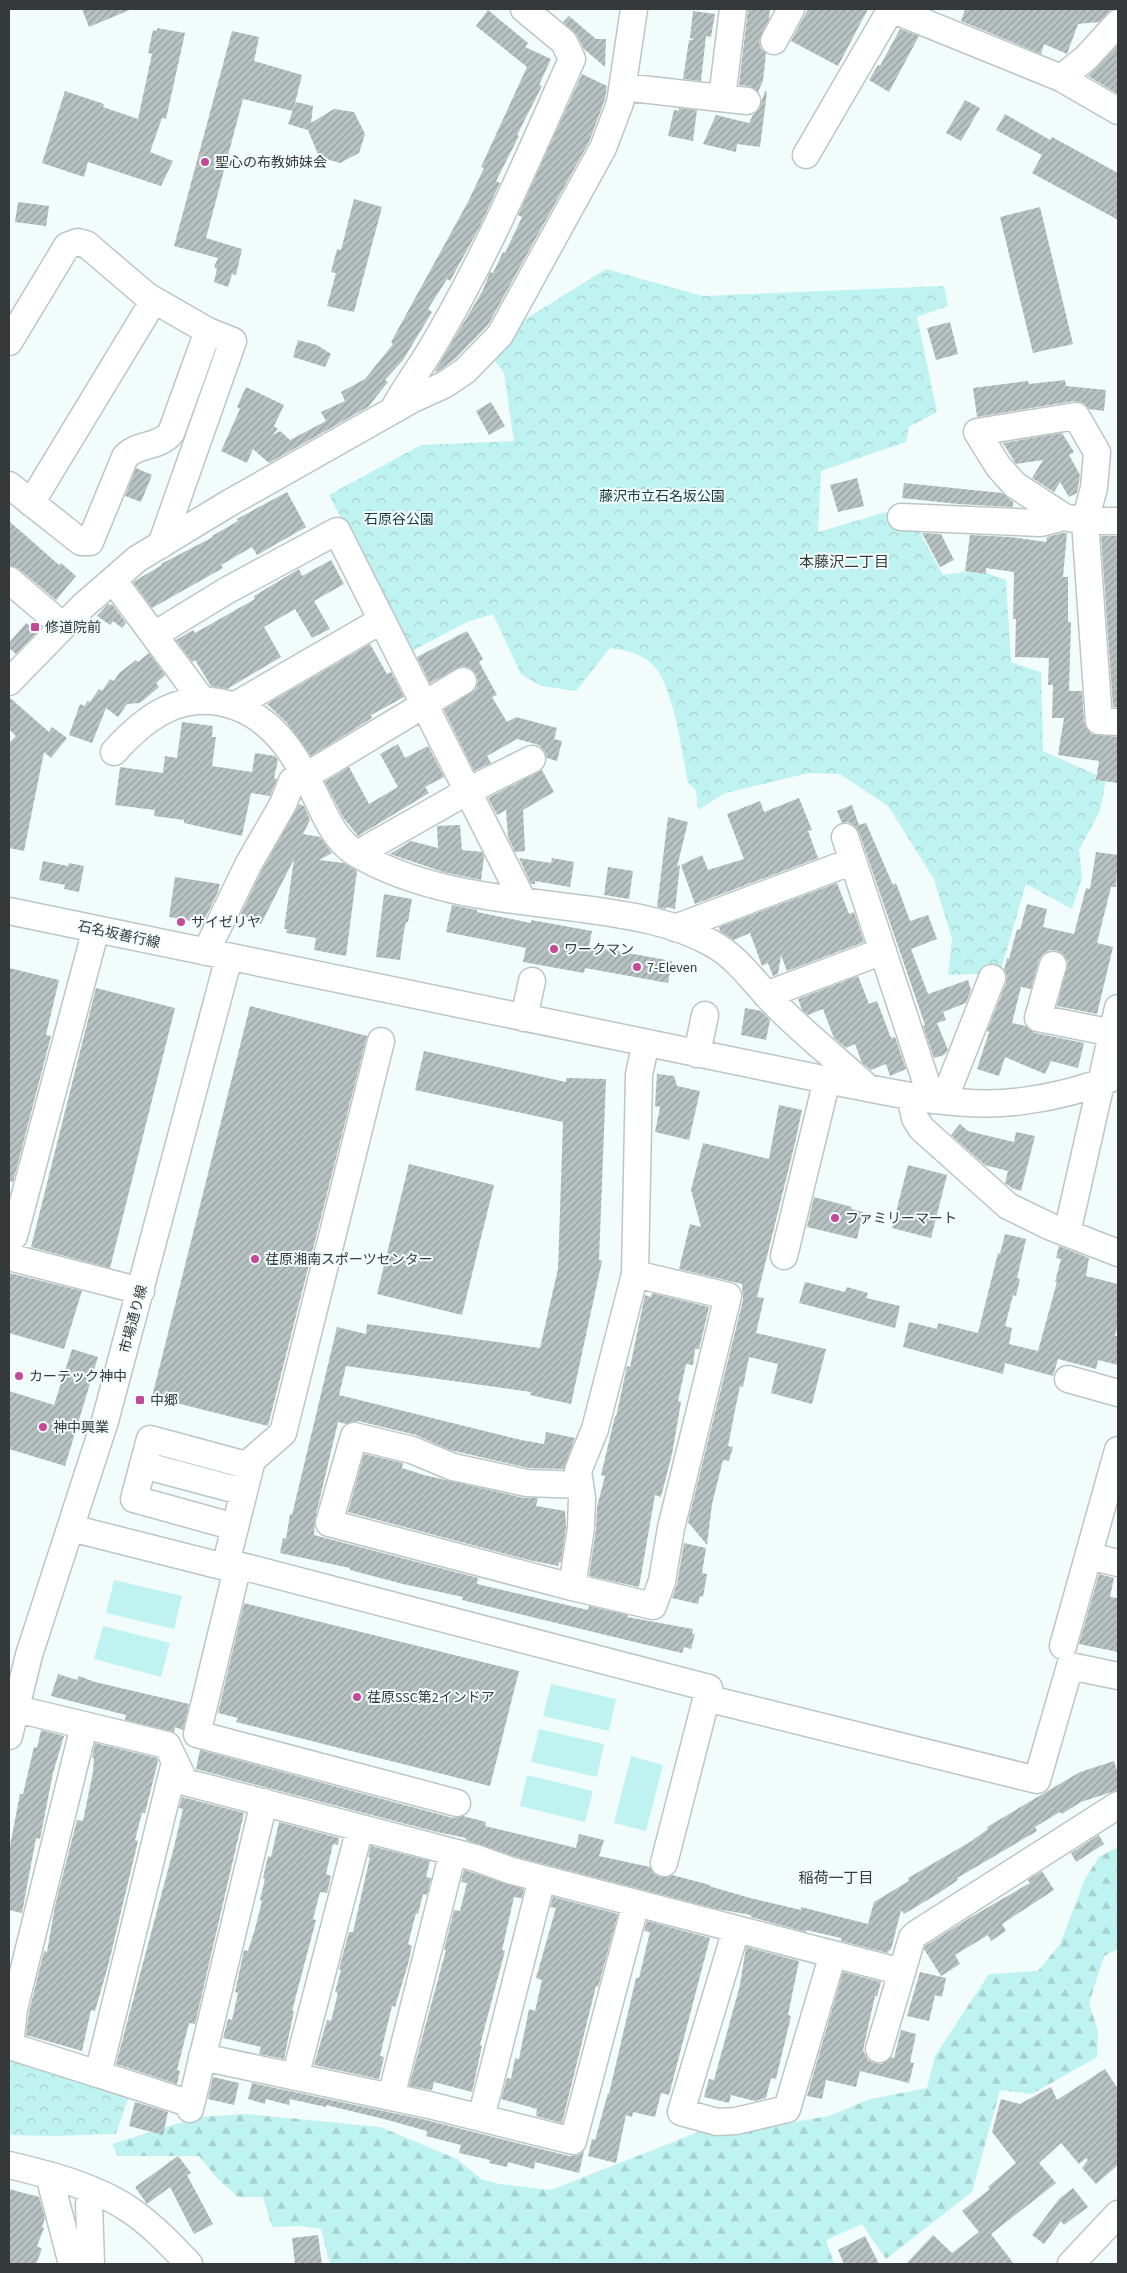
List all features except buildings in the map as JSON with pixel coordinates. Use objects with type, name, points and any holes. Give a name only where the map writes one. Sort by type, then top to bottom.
[{"type":"street","points":[[393,410],[410,378],[436,340],[509,203],[572,59],[564,42],[524,9]]},
{"type":"street","points":[[9,682],[83,606],[137,559],[393,410],[444,385],[505,341],[603,148],[620,103],[634,9]]},
{"type":"street","points":[[623,87],[734,99],[733,9]]},
{"type":"street","points":[[774,41],[791,9]]},
{"type":"street","points":[[806,156],[891,9],[1050,74],[1118,111]]},
{"type":"street","points":[[1050,74],[1086,58],[1118,23]]},
{"type":"street","points":[[9,342],[67,246],[78,242],[86,244],[154,300],[208,331],[233,341],[161,545]]},
{"type":"street","points":[[32,503],[154,300]]},
{"type":"street","points":[[9,485],[81,542],[90,542],[125,457],[130,451],[165,441],[171,433],[208,331]]},
{"type":"street","points":[[1075,519],[1015,485],[998,466],[978,432],[1076,416],[1097,452],[1094,488],[1075,519],[1098,721],[1118,722]]},
{"type":"street","points":[[901,517],[1041,523],[1075,519],[1118,521]]},
{"type":"street","points":[[154,635],[226,591],[337,531],[523,901]]},
{"type":"street","points":[[9,580],[63,626]]},
{"type":"street","points":[[113,580],[202,700]]},
{"type":"street","points":[[234,706],[382,620]]},
{"type":"street","name":"市場通り線","points":[[9,1736],[29,1655],[105,1421],[141,1291],[218,954],[248,865],[283,804],[292,782],[306,776],[463,681]]},
{"type":"street","points":[[114,752],[131,733],[154,714],[181,703],[202,700],[234,706],[261,719],[283,740],[306,776],[337,835],[357,854],[395,872],[434,885],[477,895],[624,915],[675,928],[713,944],[732,958],[766,996],[804,1032],[869,1088]]},
{"type":"street","points":[[357,854],[468,791],[532,759]]},
{"type":"street","points":[[675,928],[849,849],[929,1099]]},
{"type":"street","name":"石名坂善行線","points":[[9,912],[697,1054],[929,1099],[974,1102],[1021,1101],[1064,1093],[1110,1079]]},
{"type":"street","points":[[96,929],[11,1247],[141,1291]]},
{"type":"street","points":[[766,996],[883,951]]},
{"type":"street","points":[[1053,965],[1038,1018],[1116,1021],[1110,1079],[1067,1233]]},
{"type":"street","points":[[992,978],[929,1099],[915,1118],[921,1128],[1001,1200],[1022,1213],[1118,1253]]},
{"type":"street","points":[[524,1018],[532,981]]},
{"type":"street","points":[[697,1054],[705,1014]]},
{"type":"street","points":[[381,1041],[283,1434],[252,1460],[250,1466],[235,1527],[232,1563],[196,1734],[457,1803]]},
{"type":"street","points":[[572,1587],[581,1528],[578,1471],[595,1429],[635,1274],[639,1074],[646,1043]]},
{"type":"street","points":[[784,1256],[827,1080]]},
{"type":"street","points":[[580,1485],[526,1483],[453,1467],[412,1450],[354,1436],[329,1523],[572,1587],[654,1606],[662,1581],[671,1528],[728,1296],[635,1274]]},
{"type":"street","points":[[1068,1379],[1118,1393]]},
{"type":"street","points":[[235,1527],[134,1499],[150,1439],[250,1466]]},
{"type":"street","points":[[1063,1646],[1118,1450]]},
{"type":"street","points":[[143,1466],[244,1492]]},
{"type":"street","points":[[71,1528],[225,1567],[232,1563],[709,1688],[664,1863]]},
{"type":"street","points":[[1089,1556],[1118,1564]]},
{"type":"street","points":[[706,1698],[1037,1780],[1070,1666],[1118,1676]]},
{"type":"street","points":[[16,1709],[167,1745],[185,1782],[453,1852],[542,1879],[902,1972]]},
{"type":"street","points":[[84,1726],[14,2008],[10,2046],[98,2074],[190,2107],[264,1802]]},
{"type":"street","points":[[98,2074],[175,1762]]},
{"type":"street","points":[[879,2050],[912,1938],[1118,1805]]},
{"type":"street","points":[[294,2077],[360,1828]]},
{"type":"street","points":[[391,2097],[453,1852]]},
{"type":"street","points":[[481,2118],[542,1879]]},
{"type":"street","points":[[202,2058],[391,2097],[573,2141],[636,1903]]},
{"type":"street","points":[[736,1930],[681,2112],[717,2122],[736,2121],[787,2109],[833,1954]]},
{"type":"street","points":[[9,2165],[49,2175],[118,2203],[134,2213],[189,2264]]},
{"type":"street","points":[[49,2175],[72,2264]]},
{"type":"street","points":[[94,2192],[89,2204],[95,2258]]},
{"type":"street","points":[[1071,2264],[1118,2214]]},
{"type":"green space","name":"藤沢市立石名坂公園","points":[[606,269],[703,296],[944,286],[948,306],[917,317],[937,412],[909,427],[906,442],[821,471],[818,532],[886,512],[914,522],[943,575],[978,570],[1006,580],[1011,662],[1041,672],[1043,751],[1106,779],[1100,811],[1079,850],[1082,878],[1072,909],[1026,884],[1000,973],[948,975],[952,939],[934,879],[888,806],[840,774],[809,773],[725,793],[698,810],[696,790],[688,783],[680,738],[666,688],[653,665],[638,655],[610,648],[576,691],[541,686],[521,674],[493,614],[467,622],[410,652],[329,495],[421,445],[514,441],[504,373],[486,349],[500,335]]},
{"type":"green space","points":[[114,1580],[182,1596],[174,1629],[106,1613]]},
{"type":"green space","points":[[103,1626],[170,1643],[161,1677],[94,1659]]},
{"type":"green space","points":[[551,1684],[616,1699],[609,1731],[543,1716]]},
{"type":"green space","points":[[539,1729],[604,1744],[597,1777],[531,1762]]},
{"type":"green space","points":[[631,1756],[663,1765],[646,1831],[614,1823]]},
{"type":"green space","points":[[527,1775],[593,1791],[585,1822],[520,1806]]},
{"type":"green space","points":[[1118,1847],[1118,1949],[1104,1956],[1089,2003],[1098,2031],[1097,2057],[1032,2094],[1000,2090],[972,2192],[886,2259],[862,2224],[826,2240],[834,2264],[330,2264],[321,2229],[300,2226],[272,2227],[263,2197],[238,2197],[216,2177],[199,2156],[118,2156],[112,2144],[199,2117],[247,2114],[380,2127],[457,2159],[481,2179],[499,2184],[551,2190],[706,2129],[731,2133],[829,2116],[870,2099],[927,2088],[935,2056],[989,1974],[1038,1971],[1060,1944],[1085,1879],[1099,1857]]},
{"type":"green space","points":[[9,2059],[131,2090],[116,2134],[9,2135]]},
{"type":"place","name":"聖心の布教姉妹会","points":[[205,162]]},
{"type":"place","name":"修道院前","points":[[35,627]]},
{"type":"place","name":"サイゼリヤ","points":[[181,922]]},
{"type":"place","name":"ワークマン","points":[[554,949]]},
{"type":"place","name":"7-Eleven","points":[[637,967]]},
{"type":"place","name":"ファミリーマート","points":[[835,1218]]},
{"type":"place","name":"荏原湘南スポーツセンター","points":[[255,1259]]},
{"type":"place","name":"カーテック神中","points":[[19,1376]]},
{"type":"place","name":"中郷","points":[[140,1400]]},
{"type":"place","name":"神中興業","points":[[43,1427]]},
{"type":"place","name":"荏原SSC第2インドア","points":[[357,1697]]},
{"type":"district","name":"本藤沢二丁目","points":[[844,562]]},
{"type":"district","name":"稲荷一丁目","points":[[836,1878]]},
{"type":"park label","name":"石原谷公園","points":[[399,519]]}]
